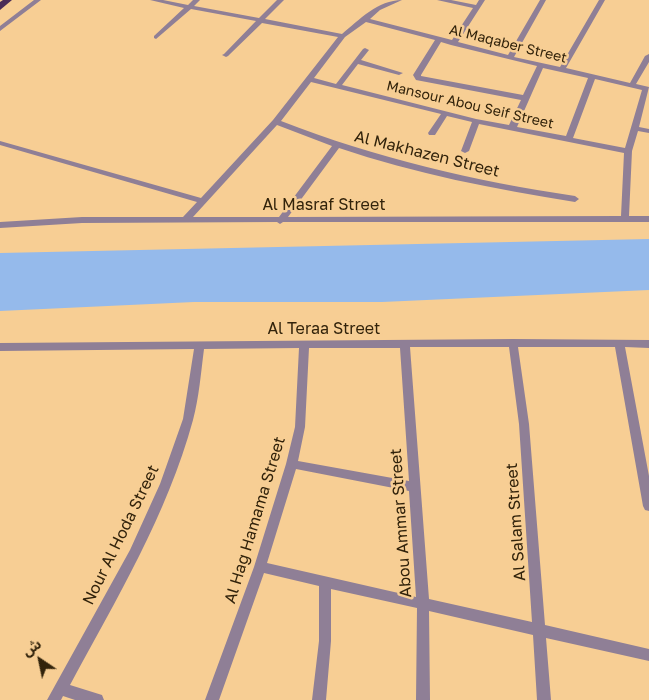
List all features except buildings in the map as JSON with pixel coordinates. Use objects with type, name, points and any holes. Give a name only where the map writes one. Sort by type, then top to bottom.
[{"type":"highway","points":[[0,7],[8,0]]},
{"type":"street","points":[[0,29],[38,0]]},
{"type":"street","points":[[153,0],[343,36]]},
{"type":"street","points":[[156,37],[197,0]]},
{"type":"street","points":[[226,55],[281,0]]},
{"type":"street","points":[[381,0],[396,1]]},
{"type":"street","points":[[440,0],[478,7]]},
{"type":"street","points":[[453,44],[482,0]]},
{"type":"street","points":[[510,58],[543,0]]},
{"type":"street","points":[[562,70],[602,0]]},
{"type":"street","points":[[186,219],[276,122],[343,36],[378,9],[396,1]]},
{"type":"street","name":"Al Maqaber Street","points":[[363,19],[453,44],[648,89]]},
{"type":"street","points":[[439,40],[417,75],[419,78],[525,98]]},
{"type":"street","points":[[338,86],[365,50]]},
{"type":"street","points":[[632,85],[649,56]]},
{"type":"street","points":[[357,61],[399,73]]},
{"type":"street","points":[[512,128],[541,65]]},
{"type":"street","points":[[569,139],[592,77]]},
{"type":"street","name":"Mansour Abou Seif Street","points":[[309,79],[476,121],[628,151]]},
{"type":"street","points":[[625,219],[625,182],[628,151],[648,89]]},
{"type":"street","points":[[432,132],[445,114]]},
{"type":"street","points":[[464,151],[476,121]]},
{"type":"street","name":"Al Makhazen Street","points":[[276,122],[336,146],[449,178],[575,199]]},
{"type":"street","points":[[634,128],[649,131]]},
{"type":"street","points":[[0,143],[203,201]]},
{"type":"street","points":[[280,221],[336,146]]},
{"type":"street","name":"Al Masraf Street","points":[[0,225],[65,221],[186,219],[280,221],[649,219]]},
{"type":"street","name":"Al Teraa Street","points":[[0,347],[512,343],[649,344]]},
{"type":"street","name":"Al Salam Street","points":[[512,343],[524,424],[544,700]]},
{"type":"street","name":"Al Hag Hamama Street","points":[[212,700],[260,567],[292,464],[300,427],[304,344]]},
{"type":"street","name":"Abou Ammar Street","points":[[405,344],[423,604],[423,700]]},
{"type":"street","points":[[619,344],[649,506]]},
{"type":"street","name":"Nour Al Hoda Street","points":[[57,695],[134,554],[166,484],[188,419],[200,345]]},
{"type":"street","points":[[292,464],[415,487]]},
{"type":"street","points":[[260,567],[649,655]]},
{"type":"street","points":[[319,700],[324,668],[327,623],[325,582]]},
{"type":"street","points":[[57,695],[97,700]]},
{"type":"water","points":[[649,239],[649,290],[382,302],[194,302],[0,311],[0,253]]}]
